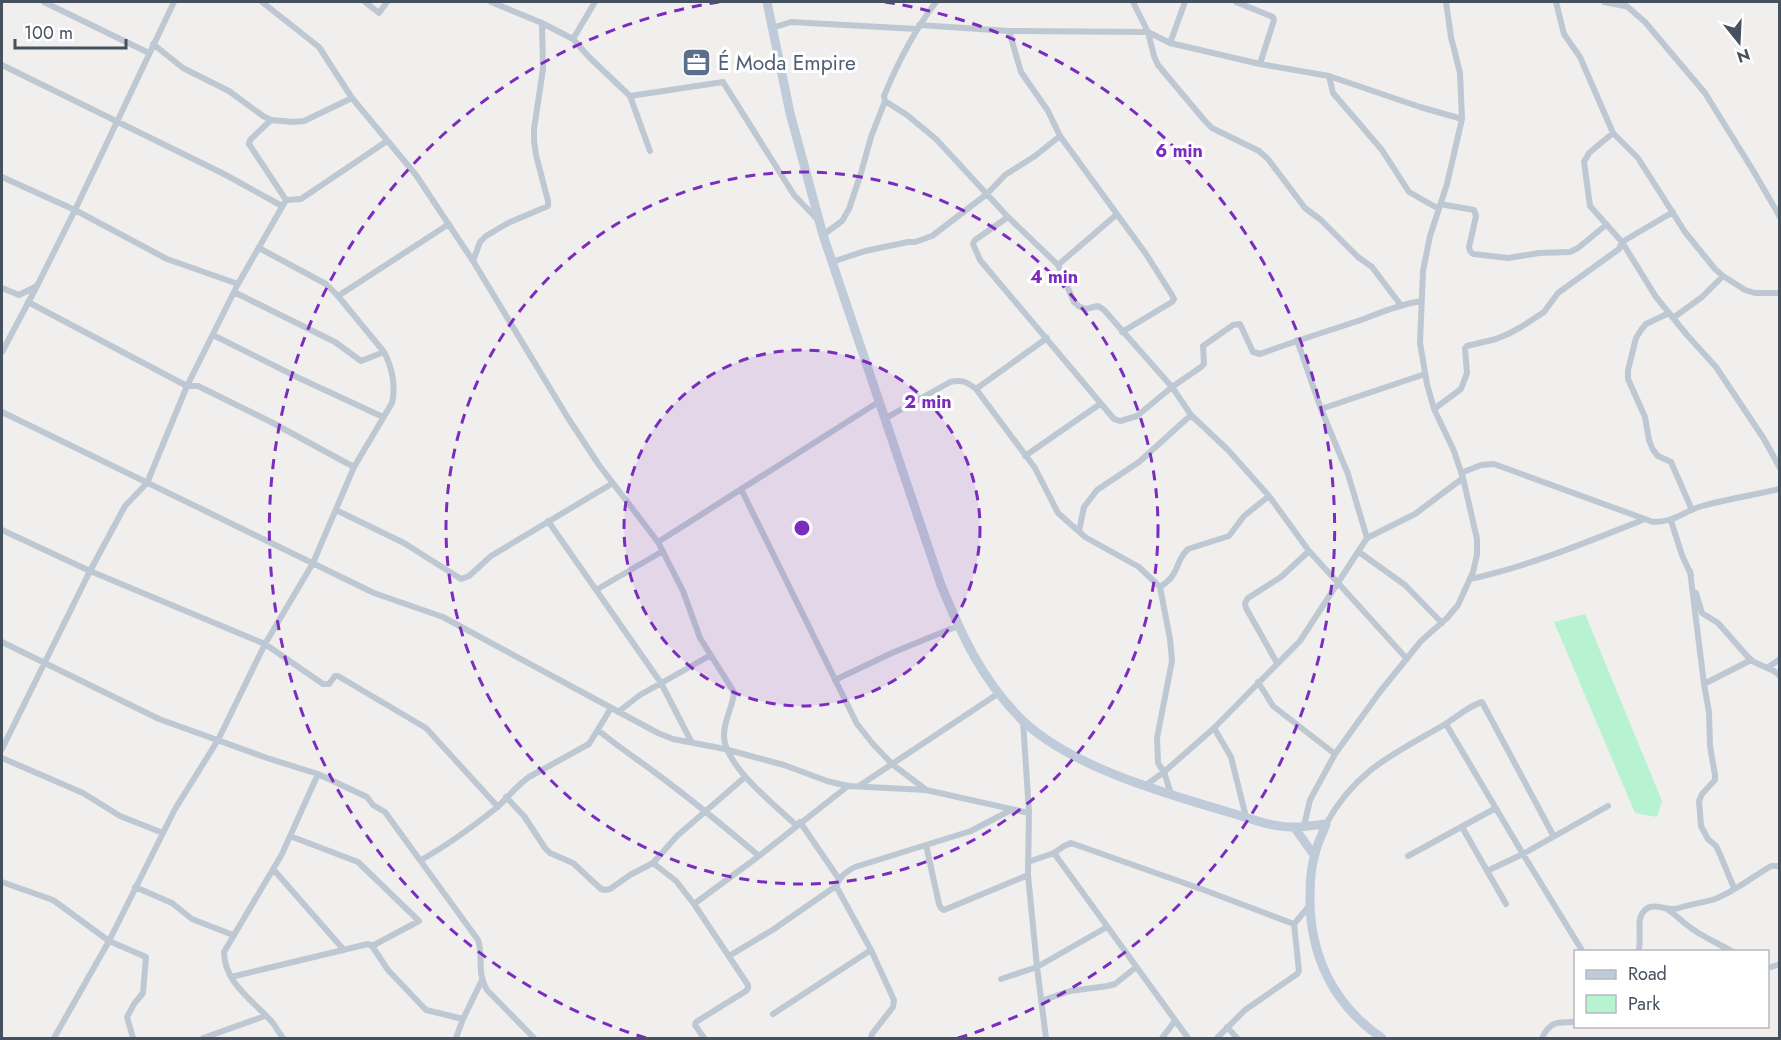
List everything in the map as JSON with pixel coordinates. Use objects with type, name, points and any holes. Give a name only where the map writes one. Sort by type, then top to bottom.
[{"type":"street","points":[[44,2],[149,53]]},
{"type":"street","points":[[2,352],[118,123],[174,2]]},
{"type":"street","points":[[262,2],[318,47],[352,98],[416,175],[473,261],[568,418],[658,542],[683,591],[700,638],[734,692],[725,722],[725,749],[745,777],[798,824],[838,882],[894,1000],[893,1007],[871,1038]]},
{"type":"street","points":[[365,2],[379,13],[387,2]]},
{"type":"street","points":[[491,2],[542,22],[573,39],[630,96],[650,151]]},
{"type":"street","points":[[573,39],[595,2]]},
{"type":"street","points":[[767,2],[790,113],[823,235],[941,585],[958,626],[980,668],[1023,720],[1048,740],[1079,758],[1171,794],[1272,824],[1299,827],[1326,824]]},
{"type":"street","points":[[823,235],[842,221],[849,209],[885,100],[884,96],[899,60],[936,2]]},
{"type":"street","points":[[1132,2],[1148,32],[1158,64],[1205,121],[1212,128],[1268,159],[1305,208],[1372,267],[1400,304]]},
{"type":"street","points":[[1170,43],[1185,2]]},
{"type":"street","points":[[1236,2],[1273,17],[1260,64]]},
{"type":"street","points":[[1299,827],[1310,800],[1335,754],[1379,693],[1421,642],[1458,605],[1470,579],[1477,555],[1477,539],[1462,476],[1454,451],[1434,408],[1420,343],[1423,271],[1430,236],[1447,184],[1462,119],[1461,85],[1446,2]]},
{"type":"street","points":[[1556,2],[1564,34],[1580,57],[1613,133],[1638,158],[1685,232],[1723,276],[1745,290],[1755,293],[1779,293]]},
{"type":"street","points":[[1604,2],[1624,4],[1645,22],[1705,93],[1779,217]]},
{"type":"street","points":[[473,261],[480,242],[486,236],[523,216],[548,206],[534,141],[543,69],[542,22]]},
{"type":"street","points":[[772,28],[791,22],[1009,31],[1148,32],[1170,43],[1260,64],[1329,76],[1462,119]]},
{"type":"street","points":[[1009,31],[1021,72],[1048,111],[1060,136],[1146,254],[1174,299],[1122,332]]},
{"type":"street","points":[[153,44],[183,68],[229,91],[271,120],[304,121],[352,98]]},
{"type":"street","points":[[2,65],[284,203],[301,199],[387,141]]},
{"type":"street","points":[[1329,76],[1333,93],[1382,150],[1409,192],[1439,206],[1474,210],[1476,216],[1470,251],[1508,258],[1539,253],[1569,252],[1578,248],[1606,225]]},
{"type":"street","points":[[630,96],[723,82],[794,195],[819,221]]},
{"type":"street","points":[[885,100],[936,140],[1008,217],[1058,265],[1074,302],[1086,309],[1098,306],[1101,308],[1172,387],[1191,415],[1228,450],[1269,496],[1309,550],[1407,659]]},
{"type":"street","points":[[271,120],[250,140],[249,144],[284,203]]},
{"type":"street","points":[[1613,133],[1589,153],[1584,162],[1588,200],[1593,210],[1622,242],[1649,288],[1716,367],[1764,439],[1779,468]]},
{"type":"street","points":[[832,262],[932,236],[987,194],[1005,175],[1035,156],[1060,136]]},
{"type":"street","points":[[2,177],[75,210],[161,256],[238,284]]},
{"type":"street","points":[[2,749],[90,571],[125,506],[147,483],[187,386],[238,284],[284,203]]},
{"type":"street","points":[[1434,408],[1461,389],[1467,373],[1465,348],[1467,346],[1509,334],[1544,312],[1558,293],[1619,249],[1622,242],[1672,212]]},
{"type":"street","points":[[1058,265],[1116,215]]},
{"type":"street","points":[[1008,217],[975,240],[973,244],[980,260],[1100,404],[1114,419],[1120,421],[1137,416],[1204,364],[1203,346],[1233,325],[1240,324],[1254,352],[1260,354],[1400,304],[1421,301]]},
{"type":"street","points":[[338,296],[449,224]]},
{"type":"street","points":[[54,1038],[109,941],[183,795],[218,740],[265,644],[313,563],[354,468],[392,403],[394,395],[392,376],[384,352],[338,296],[320,280],[259,248]]},
{"type":"street","points":[[1692,510],[1671,462],[1658,456],[1653,450],[1645,417],[1628,379],[1628,370],[1636,338],[1646,324],[1671,316],[1702,297],[1723,276]]},
{"type":"street","points":[[2,288],[19,295],[37,286]]},
{"type":"street","points":[[234,292],[335,342],[361,361],[384,352]]},
{"type":"street","points":[[28,302],[187,386],[198,386],[272,422],[354,468]]},
{"type":"street","points":[[213,334],[299,378],[383,417]]},
{"type":"street","points":[[976,389],[1047,338]]},
{"type":"street","points":[[1297,340],[1321,409],[1348,474],[1367,538]]},
{"type":"street","points":[[1321,409],[1425,374]]},
{"type":"street","points":[[886,418],[950,382],[966,381],[976,389],[1035,468],[1058,513],[1095,543],[1139,567],[1160,587],[1172,661],[1157,738],[1158,763],[1164,772],[1171,794]]},
{"type":"street","points":[[658,542],[880,401]]},
{"type":"street","points":[[1025,456],[1100,404]]},
{"type":"street","points":[[2,412],[374,593],[451,621],[618,712],[673,739],[725,749],[848,786],[926,790],[1029,813]]},
{"type":"street","points":[[1079,531],[1084,507],[1097,490],[1128,471],[1191,415]]},
{"type":"street","points":[[1146,785],[1214,728],[1307,632],[1367,538],[1415,514],[1462,476],[1481,465],[1494,464],[1653,522],[1671,521],[1692,510],[1779,489]]},
{"type":"street","points":[[336,510],[404,543],[461,579],[466,578],[491,556],[613,483]]},
{"type":"street","points":[[741,489],[857,724],[891,764],[926,790]]},
{"type":"street","points":[[1160,587],[1174,576],[1183,553],[1188,549],[1229,536],[1244,516],[1269,496]]},
{"type":"street","points":[[1470,579],[1511,569],[1567,550],[1645,519]]},
{"type":"street","points":[[548,521],[661,683],[691,741]]},
{"type":"street","points":[[1671,521],[1690,571],[1702,613],[1718,623],[1751,660],[1779,676]]},
{"type":"street","points":[[2,530],[90,571],[265,644],[323,684],[329,684],[335,676],[338,676],[420,723],[498,807]]},
{"type":"street","points":[[1277,663],[1245,603],[1248,598],[1281,577],[1309,550]]},
{"type":"street","points":[[596,590],[663,551]]},
{"type":"street","points":[[1359,552],[1405,585],[1442,623]]},
{"type":"street","points":[[1690,571],[1709,712],[1710,746],[1715,780],[1702,794],[1699,808],[1701,826],[1708,839],[1716,846],[1734,888]]},
{"type":"street","points":[[835,680],[894,652],[958,626]]},
{"type":"street","points":[[2,642],[159,719],[318,774],[367,797],[373,805],[385,812],[478,940],[482,952],[480,970],[487,990],[534,1038]]},
{"type":"street","points":[[618,712],[640,695],[711,655]]},
{"type":"street","points":[[1767,668],[1779,659]]},
{"type":"street","points":[[1704,684],[1751,660]]},
{"type":"street","points":[[1258,682],[1273,706],[1335,754]]},
{"type":"street","points":[[859,786],[999,693]]},
{"type":"street","points":[[1381,1038],[1351,1012],[1331,984],[1315,945],[1310,905],[1314,855],[1326,824],[1346,794],[1376,765],[1446,724],[1475,704],[1482,702],[1554,836]]},
{"type":"street","points":[[421,860],[455,840],[498,807],[529,777],[589,744],[611,708]]},
{"type":"street","points":[[1023,720],[1029,813],[1028,875],[1046,1038]]},
{"type":"street","points":[[1446,724],[1522,854],[1583,950]]},
{"type":"street","points":[[1214,728],[1231,757],[1246,817]]},
{"type":"street","points":[[598,730],[706,812],[759,856]]},
{"type":"street","points":[[2,758],[82,793],[120,816],[163,833]]},
{"type":"street","points":[[283,1038],[231,977],[224,962],[224,952],[282,854],[318,774]]},
{"type":"street","points":[[506,797],[524,816],[550,853],[573,863],[601,889],[609,889],[653,863],[677,836],[745,777]]},
{"type":"street","points":[[694,904],[848,786]]},
{"type":"street","points":[[1487,871],[1608,806]]},
{"type":"street","points":[[1408,856],[1496,808]]},
{"type":"street","points":[[729,956],[774,929],[855,867],[971,831],[1011,809]]},
{"type":"street","points":[[1299,827],[1314,855]]},
{"type":"street","points":[[1462,827],[1506,904]]},
{"type":"street","points":[[290,836],[358,862],[419,921],[372,946]]},
{"type":"street","points":[[1028,862],[1054,853],[1071,843],[1294,924]]},
{"type":"street","points":[[926,845],[940,908],[944,910],[1028,875]]},
{"type":"street","points":[[1054,853],[1135,968],[1188,1038]]},
{"type":"street","points":[[653,863],[676,881],[694,904],[748,988],[696,1022],[695,1025],[704,1038]]},
{"type":"street","points":[[1638,950],[1641,940],[1641,914],[1646,909],[1652,906],[1677,909],[1714,899],[1771,866],[1779,866]]},
{"type":"street","points":[[273,870],[344,950]]},
{"type":"street","points":[[2,882],[53,900],[109,941],[146,957],[143,993],[127,1017],[133,1038]]},
{"type":"street","points":[[135,887],[172,903],[192,920],[233,935]]},
{"type":"street","points":[[1217,1038],[1245,1010],[1297,974],[1299,970],[1294,924],[1310,905]]},
{"type":"street","points":[[1665,908],[1679,917],[1687,926],[1730,950]]},
{"type":"street","points":[[1001,979],[1037,966],[1107,927]]},
{"type":"street","points":[[231,977],[368,944],[372,946],[388,970],[426,1010],[463,1019]]},
{"type":"street","points":[[774,1014],[871,950]]},
{"type":"street","points":[[1041,1001],[1070,991],[1115,984],[1135,968]]},
{"type":"street","points":[[456,1038],[482,980]]},
{"type":"street","points":[[203,1038],[265,1016]]},
{"type":"street","points":[[1162,1038],[1175,1021]]},
{"type":"street","points":[[1542,1038],[1546,1028],[1553,1024],[1574,1022]]},
{"type":"street","points":[[1227,1027],[1237,1038]]},
{"type":"street","points":[[1375,1038],[1381,1038]]},
{"type":"green space","points":[[1585,614],[1662,801],[1657,817],[1635,813],[1554,622]]},
{"type":"place","name":"É Moda Empire","points":[[697,63]]}]
